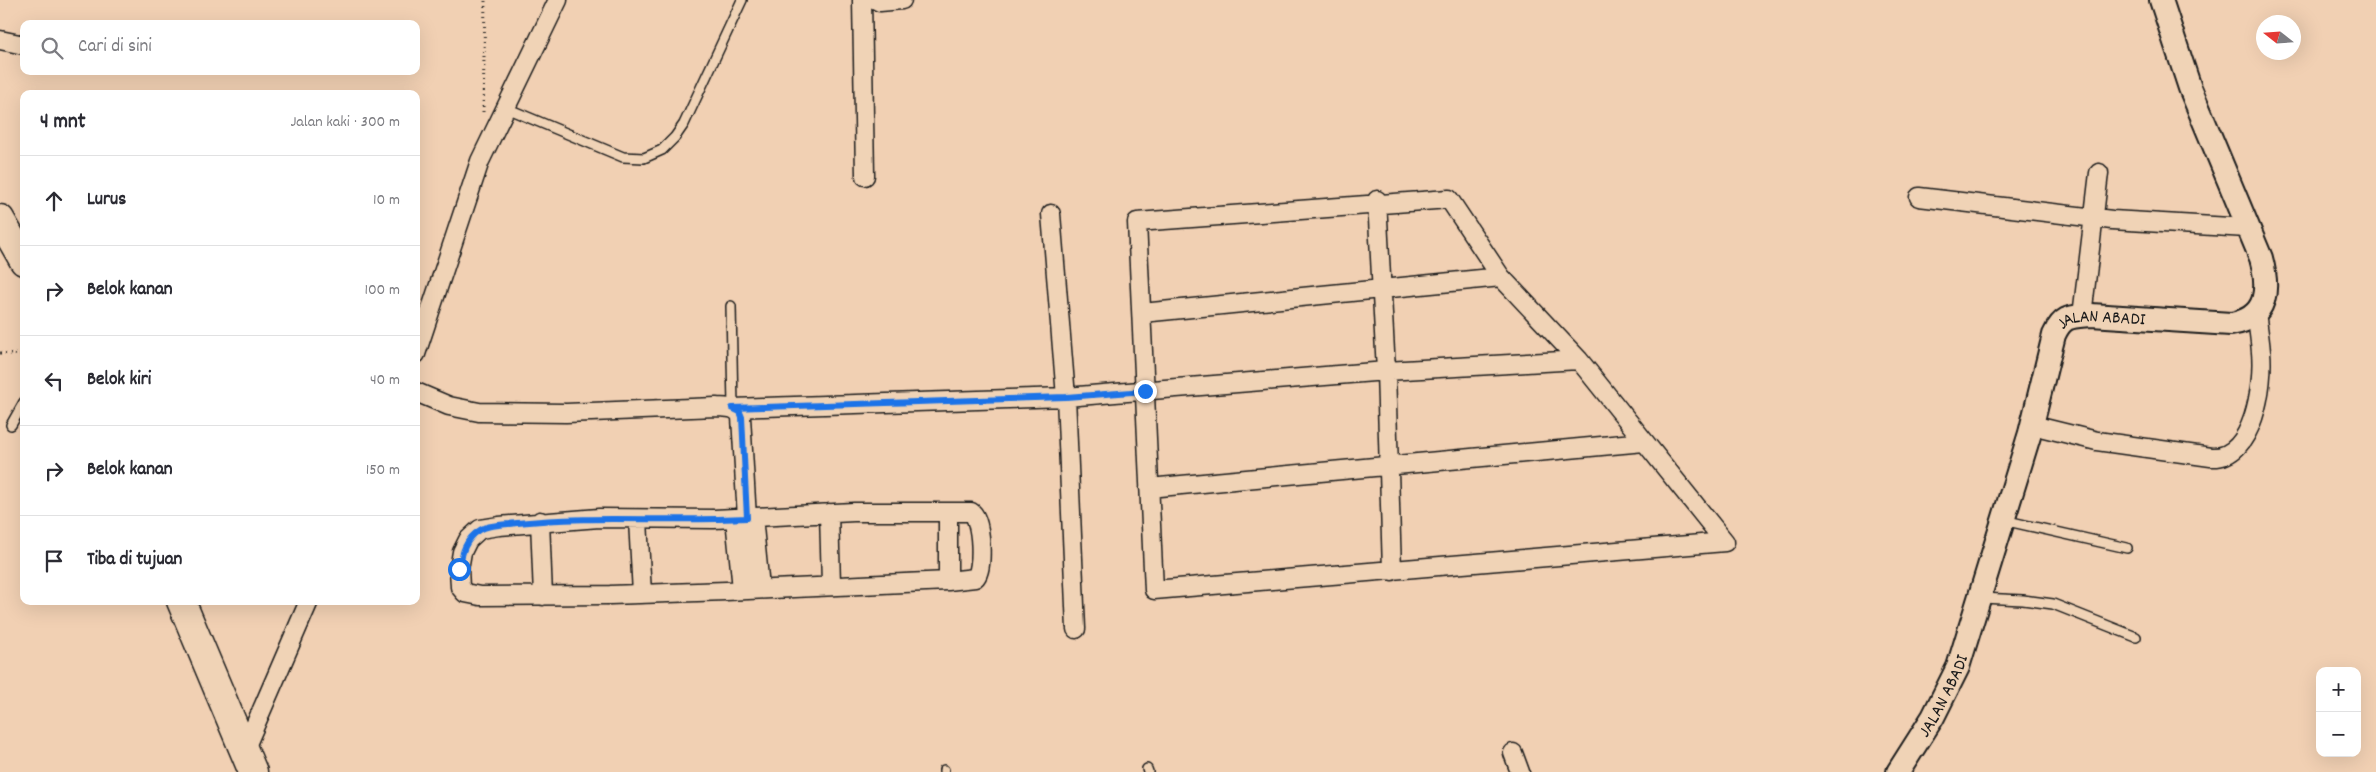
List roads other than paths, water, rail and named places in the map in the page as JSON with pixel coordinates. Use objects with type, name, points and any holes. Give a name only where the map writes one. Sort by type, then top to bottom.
[{"type":"main road","points":[[0,219],[20,254]]},
{"type":"main road","points":[[183,605],[248,762]]},
{"type":"street","points":[[420,340],[480,162],[558,0]]},
{"type":"street","points":[[862,0],[865,176]]},
{"type":"street","points":[[876,0],[880,2],[902,0]]},
{"type":"street","points":[[2032,425],[2097,441],[2211,457],[2224,456],[2236,448],[2245,434],[2258,398],[2261,352],[2256,313],[2262,303],[2267,280],[2261,258],[2190,88],[2160,0]]},
{"type":"street","points":[[0,40],[20,44]]},
{"type":"street","points":[[2082,316],[2098,174]]},
{"type":"street","points":[[1919,197],[2093,218],[2247,228]]},
{"type":"street","points":[[1449,198],[1501,277],[1578,360],[1724,542],[1154,590],[1138,222],[1377,202],[1449,198]]},
{"type":"street","points":[[1377,202],[1386,371],[1392,571]]},
{"type":"street","points":[[1051,214],[1066,397],[1076,629]]},
{"type":"street","points":[[1142,313],[1501,277]]},
{"type":"street","name":"JALAN ABADI","points":[[1898,772],[1933,717],[1954,674],[2032,425],[2054,335],[2059,324],[2071,316],[2082,316],[2231,324],[2247,320],[2256,313]]},
{"type":"street","points":[[420,394],[449,406],[479,412],[566,413],[1066,397],[1386,371],[1578,360]]},
{"type":"street","points":[[732,408],[740,412],[742,417],[745,518],[742,589]]},
{"type":"street","points":[[1149,488],[1644,442]]},
{"type":"street","points":[[948,512],[948,581]]},
{"type":"street","points":[[971,512],[976,516],[979,531],[980,570],[976,578],[948,581],[831,584],[642,594],[480,596],[465,593],[460,587],[459,578],[462,552],[468,540],[480,529],[540,521],[599,518],[638,520],[745,518],[829,513],[971,512]]},
{"type":"street","points":[[829,513],[831,584]]},
{"type":"street","points":[[745,518],[760,588]]},
{"type":"street","points":[[638,520],[642,594]]},
{"type":"street","points":[[540,521],[543,596]]},
{"type":"street","points":[[248,762],[307,605]]},
{"type":"street","points":[[1514,753],[1520,772]]},
{"type":"lane","points":[[506,108],[623,157],[644,158],[662,150],[684,124],[742,0]]},
{"type":"lane","points":[[731,306],[732,408]]},
{"type":"lane","points":[[11,426],[20,409]]},
{"type":"lane","points":[[2003,520],[2127,548]]},
{"type":"lane","points":[[1979,598],[2023,600],[2053,604],[2136,637]]}]
